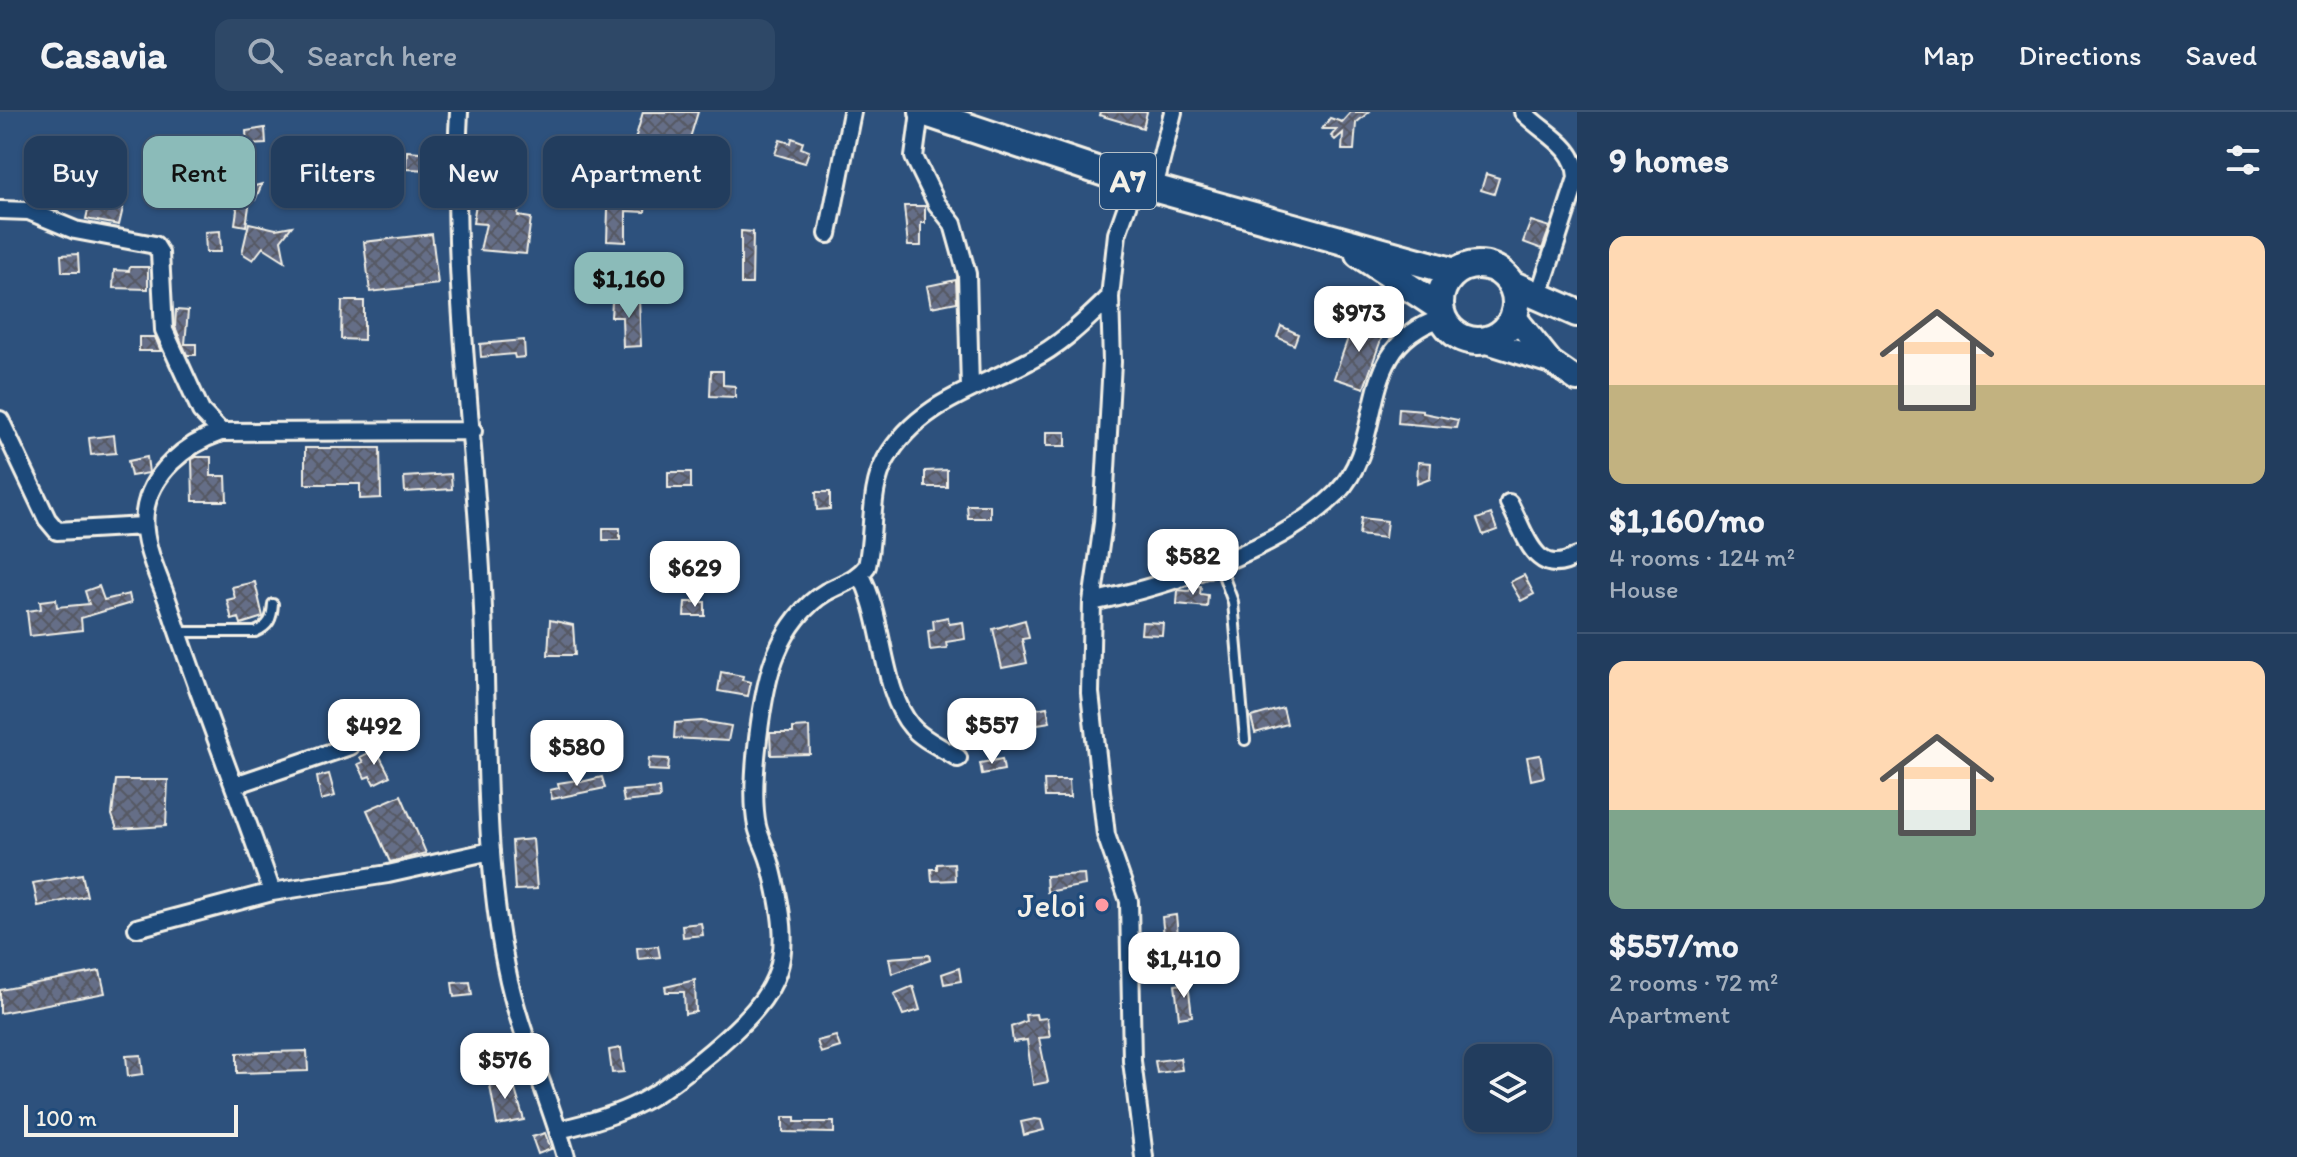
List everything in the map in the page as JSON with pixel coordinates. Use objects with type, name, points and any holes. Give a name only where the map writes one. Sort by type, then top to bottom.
[{"type":"main road","name":"A7","points":[[922,112],[1144,186],[1455,272],[1466,267],[1492,268],[1511,284],[1577,313]]},
{"type":"main road","name":"A7","points":[[1337,239],[1441,312],[1459,337],[1484,341]]},
{"type":"main road","points":[[1441,312],[1442,288],[1455,272]]},
{"type":"main road","points":[[1484,341],[1507,328],[1514,314],[1511,284]]},
{"type":"main road","points":[[1514,314],[1577,320]]},
{"type":"street","points":[[459,112],[461,290],[485,637],[491,851],[514,1005],[566,1157]]},
{"type":"street","points":[[828,234],[852,112]]},
{"type":"street","points":[[922,112],[914,157],[937,204],[953,224],[967,274],[970,388]]},
{"type":"street","points":[[1144,1157],[1132,1061],[1129,901],[1106,835],[1092,729],[1092,602],[1103,523],[1112,362],[1110,297],[1117,234],[1144,186],[1173,112]]},
{"type":"street","points":[[1523,112],[1570,151],[1576,160],[1577,178],[1539,295]]},
{"type":"street","points":[[0,210],[29,211],[75,230],[155,245],[160,253],[164,330],[201,411],[221,432]]},
{"type":"street","points":[[558,1130],[605,1119],[658,1095],[741,1026],[776,982],[781,967],[780,921],[771,866],[756,821],[757,753],[766,689],[776,653],[799,616],[826,592],[860,574],[868,561],[876,493],[886,460],[911,427],[931,408],[1030,361],[1072,334],[1110,297]]},
{"type":"street","points":[[1092,602],[1180,580],[1219,564],[1300,519],[1337,492],[1356,467],[1368,432],[1377,380],[1394,351],[1441,312]]},
{"type":"street","points":[[1514,314],[1551,362]]},
{"type":"street","points":[[1484,341],[1551,362],[1577,380]]},
{"type":"street","points":[[0,420],[47,519],[57,531],[144,526]]},
{"type":"street","points":[[272,892],[178,632],[144,526],[154,483],[174,459],[221,432],[473,431]]},
{"type":"street","points":[[1509,503],[1539,558],[1551,565],[1563,564],[1577,556]]},
{"type":"street","points":[[860,574],[870,594],[905,716],[912,727],[958,758]]},
{"type":"street","points":[[235,785],[350,746]]},
{"type":"street","points":[[137,928],[272,892],[388,874],[491,851]]},
{"type":"lane","points":[[1219,564],[1234,611],[1245,740]]},
{"type":"lane","points":[[178,632],[255,632],[266,627],[272,618],[273,604]]},
{"type":"building","points":[[643,112],[698,112],[691,136],[636,136]]},
{"type":"building","points":[[1100,112],[1147,112],[1143,128],[1099,115]]},
{"type":"building","points":[[1351,112],[1369,112],[1356,123],[1354,150],[1342,150],[1343,133],[1335,140],[1331,136],[1337,129],[1322,129],[1330,118],[1342,122]]},
{"type":"building","points":[[265,128],[266,144],[255,145],[255,136],[246,136],[246,131]]},
{"type":"building","points":[[792,138],[803,142],[801,148],[809,151],[805,163],[775,154],[780,140],[791,143]]},
{"type":"building","points":[[407,151],[420,152],[420,170],[406,169]]},
{"type":"building","points":[[1486,174],[1499,178],[1494,194],[1481,190]]},
{"type":"building","points":[[262,184],[255,200],[255,186]]},
{"type":"building","points":[[904,206],[925,206],[921,246],[908,246]]},
{"type":"building","points":[[88,208],[123,208],[119,225],[86,219]]},
{"type":"building","points":[[249,208],[246,226],[235,224],[237,210]]},
{"type":"building","points":[[475,208],[519,208],[518,216],[531,218],[526,254],[480,250],[486,224],[473,223]]},
{"type":"building","points":[[594,208],[645,208],[645,212],[626,211],[626,242],[607,241],[608,209]]},
{"type":"building","points":[[1531,221],[1550,227],[1542,249],[1523,242]]},
{"type":"building","points":[[249,223],[276,229],[292,226],[281,240],[285,261],[263,247],[253,260],[242,253]]},
{"type":"building","points":[[220,231],[221,252],[206,252],[205,232]]},
{"type":"building","points":[[741,231],[753,232],[752,284],[741,284]]},
{"type":"building","points":[[432,234],[438,284],[370,292],[364,242]]},
{"type":"building","points":[[78,254],[79,272],[62,272],[61,255]]},
{"type":"building","points":[[130,267],[148,267],[148,289],[113,288],[114,270],[129,271]]},
{"type":"building","points":[[956,280],[957,302],[931,307],[927,286]]},
{"type":"building","points":[[639,299],[641,346],[623,347],[622,317],[611,317],[612,302]]},
{"type":"building","points":[[342,301],[364,301],[364,340],[341,339]]},
{"type":"building","points":[[176,310],[188,311],[185,344],[196,344],[196,355],[187,355],[175,327]]},
{"type":"building","points":[[1354,321],[1384,331],[1364,388],[1334,378]]},
{"type":"building","points":[[1281,326],[1298,334],[1294,345],[1277,337]]},
{"type":"building","points":[[139,337],[155,337],[161,351],[139,351]]},
{"type":"building","points":[[524,340],[525,357],[515,358],[514,354],[481,357],[480,344]]},
{"type":"building","points":[[711,371],[723,371],[723,385],[735,386],[735,397],[710,396]]},
{"type":"building","points":[[1399,408],[1423,410],[1423,413],[1458,420],[1456,428],[1398,423]]},
{"type":"building","points":[[1046,432],[1066,432],[1066,446],[1046,446]]},
{"type":"building","points":[[114,435],[116,453],[91,455],[89,438]]},
{"type":"building","points":[[305,448],[380,448],[381,498],[360,499],[360,484],[305,484]]},
{"type":"building","points":[[147,457],[149,473],[131,476],[128,461]]},
{"type":"building","points":[[211,457],[211,476],[226,476],[227,501],[193,501],[192,459]]},
{"type":"building","points":[[1418,462],[1431,463],[1430,479],[1417,484]]},
{"type":"building","points":[[947,470],[947,487],[925,487],[925,471]]},
{"type":"building","points":[[668,472],[691,472],[691,488],[668,488]]},
{"type":"building","points":[[451,474],[452,489],[405,492],[404,477]]},
{"type":"building","points":[[816,492],[830,492],[830,509],[817,510]]},
{"type":"building","points":[[967,505],[990,505],[990,518],[968,518]]},
{"type":"building","points":[[1491,514],[1497,530],[1483,535],[1477,519]]},
{"type":"building","points":[[1361,518],[1387,521],[1385,538],[1359,535]]},
{"type":"building","points":[[603,528],[620,528],[620,540],[603,540]]},
{"type":"building","points":[[1524,575],[1534,594],[1521,601],[1510,582]]},
{"type":"building","points":[[255,582],[263,617],[241,624],[239,618],[232,620],[227,600],[235,598],[232,587]]},
{"type":"building","points":[[1193,585],[1201,586],[1200,594],[1208,595],[1207,607],[1177,604],[1178,590],[1189,591]]},
{"type":"building","points":[[99,586],[104,600],[129,594],[131,603],[81,618],[82,630],[30,636],[27,611],[41,609],[40,601],[56,599],[57,607],[89,604],[85,591]]},
{"type":"building","points":[[685,602],[705,602],[705,616],[684,616]]},
{"type":"building","points":[[948,617],[949,624],[963,622],[965,639],[946,642],[947,648],[930,650],[928,631],[934,630],[933,620]]},
{"type":"building","points":[[550,620],[573,625],[575,655],[548,655]]},
{"type":"building","points":[[1025,620],[1029,638],[1022,639],[1027,663],[1002,668],[993,629]]},
{"type":"building","points":[[1142,622],[1163,623],[1162,635],[1141,634]]},
{"type":"building","points":[[721,672],[743,676],[742,680],[751,682],[748,696],[718,691]]},
{"type":"building","points":[[1036,706],[1036,709],[1047,707],[1050,722],[1014,728],[1012,716],[1020,714],[1018,709]]},
{"type":"building","points":[[1283,708],[1287,724],[1255,733],[1251,717]]},
{"type":"building","points":[[701,721],[731,726],[728,741],[674,738],[675,723]]},
{"type":"building","points":[[809,727],[810,754],[771,755],[770,733],[793,733],[793,728]]},
{"type":"building","points":[[376,749],[390,776],[374,784],[370,776],[365,778],[358,764],[363,762],[360,757]]},
{"type":"building","points":[[1540,755],[1544,777],[1531,780],[1527,757]]},
{"type":"building","points":[[649,758],[669,759],[668,771],[648,770]]},
{"type":"building","points":[[1002,759],[1004,770],[982,774],[980,763]]},
{"type":"building","points":[[329,774],[335,796],[321,800],[317,777]]},
{"type":"building","points":[[602,777],[605,788],[552,799],[550,790],[559,788],[558,783],[577,780],[577,783]]},
{"type":"building","points":[[116,780],[168,780],[166,826],[117,829],[112,815]]},
{"type":"building","points":[[1044,780],[1069,780],[1070,797],[1045,797]]},
{"type":"building","points":[[659,788],[660,798],[624,802],[622,791]]},
{"type":"building","points":[[401,795],[426,853],[390,862],[367,810]]},
{"type":"building","points":[[533,839],[537,889],[515,890],[512,841]]},
{"type":"building","points":[[954,863],[955,880],[932,881],[931,869],[937,869],[937,864]]},
{"type":"building","points":[[82,874],[87,896],[38,906],[33,883]]},
{"type":"building","points":[[1084,874],[1085,885],[1047,892],[1046,876]]},
{"type":"building","points":[[1176,915],[1178,935],[1164,937],[1162,917]]},
{"type":"building","points":[[701,923],[703,935],[683,937],[682,925]]},
{"type":"building","points":[[1173,941],[1174,952],[1146,955],[1144,944]]},
{"type":"building","points":[[658,946],[660,957],[638,959],[637,948]]},
{"type":"building","points":[[929,955],[930,960],[892,974],[889,958]]},
{"type":"building","points":[[959,968],[961,981],[944,984],[942,974]]},
{"type":"building","points":[[100,971],[105,993],[0,1013],[0,990]]},
{"type":"building","points":[[695,980],[696,1012],[685,1014],[684,992],[666,992],[665,987]]},
{"type":"building","points":[[470,982],[472,995],[454,997],[452,983]]},
{"type":"building","points":[[1188,983],[1192,1016],[1179,1018],[1175,985]]},
{"type":"building","points":[[913,986],[920,1010],[903,1015],[894,994]]},
{"type":"building","points":[[1036,1014],[1037,1019],[1047,1018],[1050,1037],[1039,1038],[1048,1082],[1033,1085],[1027,1040],[1013,1042],[1011,1027],[1026,1021],[1025,1015]]},
{"type":"building","points":[[836,1036],[840,1047],[821,1053],[817,1041]]},
{"type":"building","points":[[621,1048],[624,1072],[612,1073],[609,1050]]},
{"type":"building","points":[[307,1051],[308,1071],[237,1073],[237,1053]]},
{"type":"building","points":[[141,1055],[143,1074],[128,1076],[126,1056]]},
{"type":"building","points":[[1180,1058],[1182,1070],[1157,1073],[1155,1061]]},
{"type":"building","points":[[511,1076],[524,1120],[497,1125],[489,1080]]},
{"type":"building","points":[[783,1117],[795,1117],[795,1122],[834,1122],[834,1133],[783,1132]]},
{"type":"building","points":[[1041,1120],[1044,1130],[1024,1135],[1021,1122]]},
{"type":"building","points":[[545,1133],[551,1149],[538,1154],[532,1137]]},
{"type":"place","name":"Jeloi","points":[[1102,905]]}]
